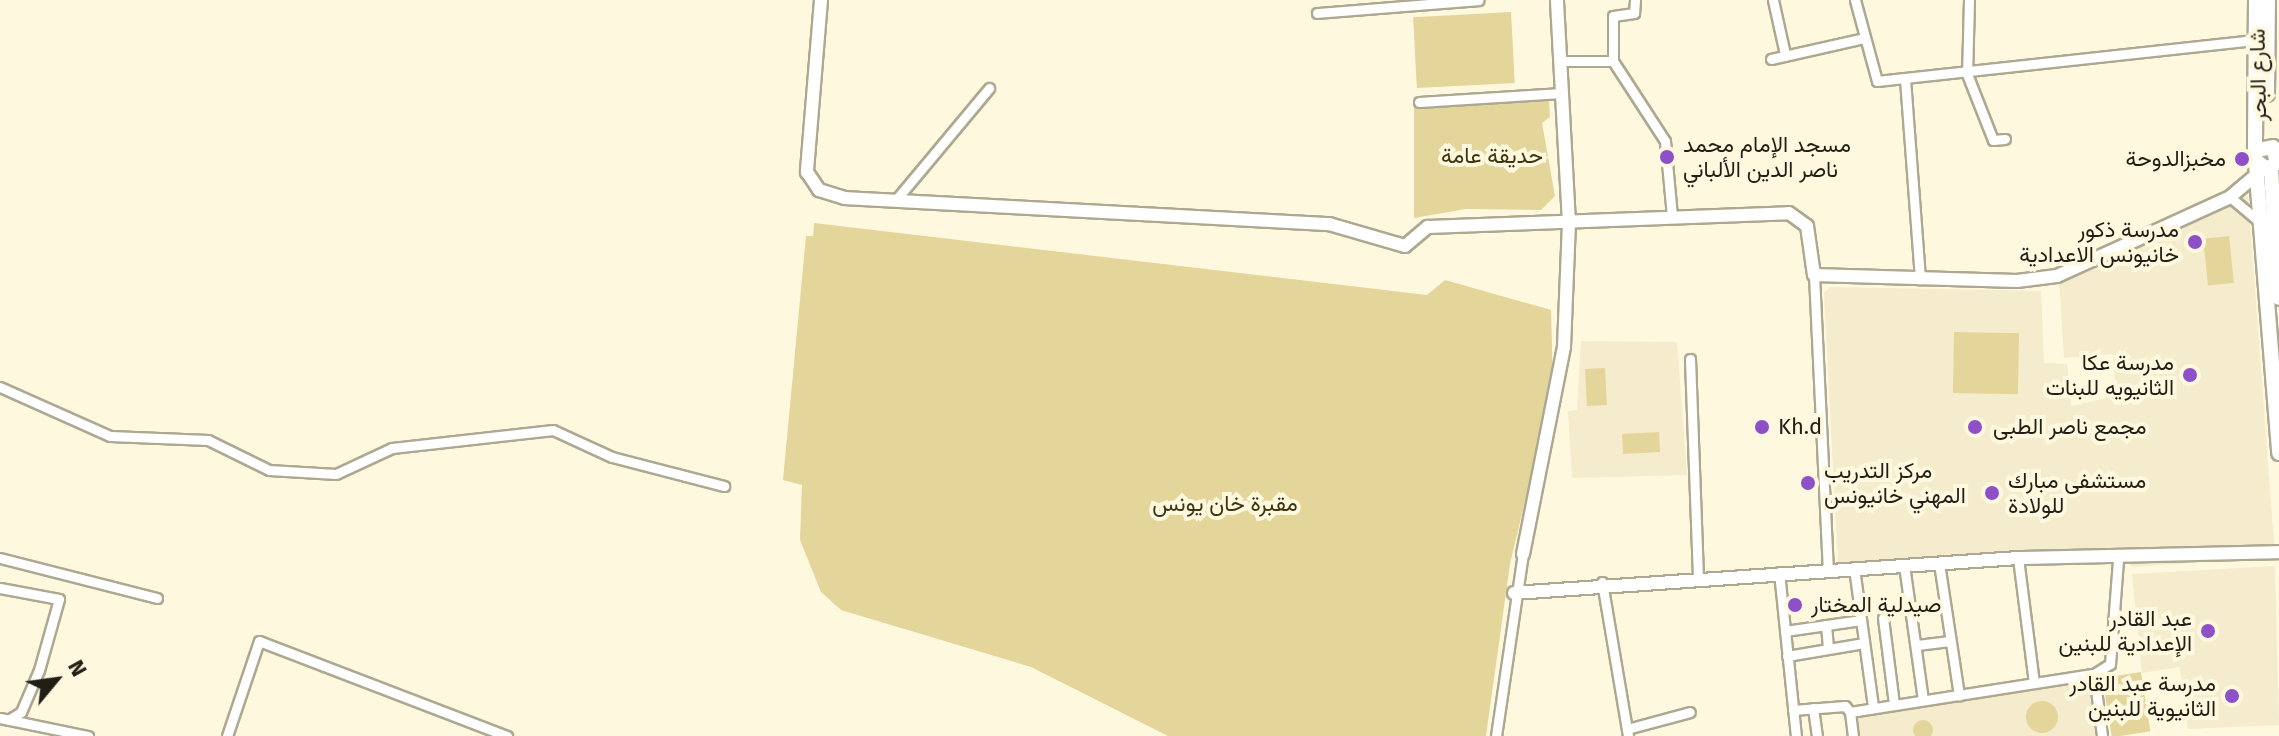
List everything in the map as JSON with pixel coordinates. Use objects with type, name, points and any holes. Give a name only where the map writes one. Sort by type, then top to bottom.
[{"type":"main road","name":"شارع البحر","points":[[2256,0],[2257,40],[2268,69]]},
{"type":"main road","name":"شارع البحر","points":[[2268,0],[2267,159],[2279,298]]},
{"type":"main road","name":"شارع البحر","points":[[2267,159],[2259,221],[2279,453]]},
{"type":"street","points":[[821,0],[807,172],[830,194],[895,201],[1329,224],[1405,246],[1428,227],[1672,217],[1800,217],[1814,275],[1828,568]]},
{"type":"street","points":[[1317,13],[1401,3],[1478,0]]},
{"type":"street","points":[[1496,736],[1514,593],[1555,417],[1569,223],[1557,0]]},
{"type":"street","points":[[1635,0],[1634,13],[1613,16],[1613,61],[1665,141],[1672,217]]},
{"type":"street","points":[[1773,0],[1785,54]]},
{"type":"street","points":[[1855,0],[1877,81],[1967,74],[2257,40]]},
{"type":"street","points":[[1969,0],[1967,74],[1993,140],[2005,139]]},
{"type":"street","points":[[1771,59],[1864,38]]},
{"type":"street","points":[[1560,61],[1613,61]]},
{"type":"street","points":[[1905,79],[1920,279]]},
{"type":"street","points":[[895,201],[989,88]]},
{"type":"street","points":[[1419,102],[1562,93]]},
{"type":"street","points":[[1814,275],[1920,279],[2057,276],[2230,197],[2267,159]]},
{"type":"street","points":[[2230,197],[2259,221]]},
{"type":"street","points":[[1690,359],[1698,575]]},
{"type":"street","points":[[0,387],[110,436],[208,440],[269,470],[336,474],[392,448],[553,430],[612,457],[724,486]]},
{"type":"street","points":[[1514,593],[1602,582],[1828,568],[2018,558],[2118,560],[2279,552]]},
{"type":"street","points":[[0,558],[157,598]]},
{"type":"street","points":[[2018,558],[2034,683]]},
{"type":"street","points":[[1793,710],[1813,708],[1850,712],[2094,674],[2110,664],[2118,560]]},
{"type":"street","points":[[1939,563],[1959,695]]},
{"type":"street","points":[[1904,565],[1923,700]]},
{"type":"street","points":[[1854,568],[1873,707]]},
{"type":"street","points":[[1779,572],[1796,736]]},
{"type":"street","points":[[1602,582],[1628,732],[1690,712]]},
{"type":"street","points":[[0,588],[59,599],[39,670],[21,712],[4,719]]},
{"type":"street","points":[[1883,618],[1894,704]]},
{"type":"street","points":[[1785,631],[1861,620]]},
{"type":"street","points":[[1826,625],[1828,649]]},
{"type":"street","points":[[227,736],[259,641],[507,736]]},
{"type":"street","points":[[1917,645],[1950,641]]},
{"type":"street","points":[[1787,656],[1864,643]]},
{"type":"street","points":[[2094,674],[2102,736]]},
{"type":"street","points":[[1813,708],[1817,736]]},
{"type":"street","points":[[1850,712],[1853,736]]},
{"type":"street","points":[[4,719],[88,736]]},
{"type":"shaded area","name":"مجمع ناصر الطبى","points":[[2248,195],[2275,557],[2131,567],[2128,547],[1838,564],[1824,293],[1830,287],[2041,291],[2044,363],[2067,364],[2071,406],[2116,396],[2113,354],[2064,358],[2059,279]]},
{"type":"shaded area","points":[[1581,341],[1677,342],[1687,475],[1572,478],[1568,411],[1577,410]]},
{"type":"shaded area","name":"عبد القادر الإعدادية للبنين","points":[[2275,566],[2279,725],[2188,729],[2180,667],[2142,673],[2132,574]]},
{"type":"shaded area","points":[[2092,679],[2099,736],[1859,736],[1857,716]]},
{"type":"green space","points":[[1511,12],[1515,83],[1417,88],[1413,17]]},
{"type":"green space","name":"حديقة عامة","points":[[1549,100],[1550,117],[1542,123],[1555,196],[1541,210],[1466,209],[1414,218],[1414,108]]},
{"type":"green space","name":"مقبرة خان يونس","points":[[814,223],[1427,295],[1445,280],[1551,310],[1553,384],[1510,564],[1486,736],[1168,736],[1031,667],[841,610],[821,592],[800,540],[802,485],[783,480],[806,236],[813,236]]},
{"type":"green space","points":[[2229,236],[2234,283],[2208,285],[2203,239]]},
{"type":"green space","points":[[1954,332],[2019,333],[2018,394],[1953,393]]},
{"type":"green space","points":[[1605,368],[1607,405],[1587,406],[1585,369]]},
{"type":"green space","points":[[1659,432],[1660,452],[1623,454],[1622,434]]},
{"type":"green space","points":[[2141,672],[2150,731],[2112,736],[2102,678]]},
{"type":"green space","points":[[2042,701],[2053,706],[2058,717],[2053,728],[2042,733],[2031,728],[2026,717],[2031,706]]},
{"type":"green space","points":[[1923,720],[1930,723],[1933,730],[1930,737],[1923,740],[1916,737],[1913,730],[1916,723]]},
{"type":"place","name":"مسجد الإمام محمد ناصر الدين الألباني","points":[[1667,157]]},
{"type":"place","name":"مخبزالدوحة","points":[[2242,159]]},
{"type":"place","name":"مدرسة ذكور خانيونس الاعدادية","points":[[2195,242]]},
{"type":"place","name":"مدرسة عكا الثانيويه للبنات","points":[[2190,375]]},
{"type":"place","name":"Kh.d","points":[[1762,427]]},
{"type":"place","name":"مجمع ناصر الطبى","points":[[1975,427]]},
{"type":"place","name":"مركز التدريب المهني خانيونس","points":[[1808,483]]},
{"type":"place","name":"مستشفى مبارك للولادة","points":[[1992,493]]},
{"type":"place","name":"صيدلية المختار","points":[[1795,605]]},
{"type":"place","name":"عبد القادر الإعدادية للبنين","points":[[2208,631]]},
{"type":"place","name":"مدرسة عبد القادر الثانيوية للبنين","points":[[2232,696]]}]
